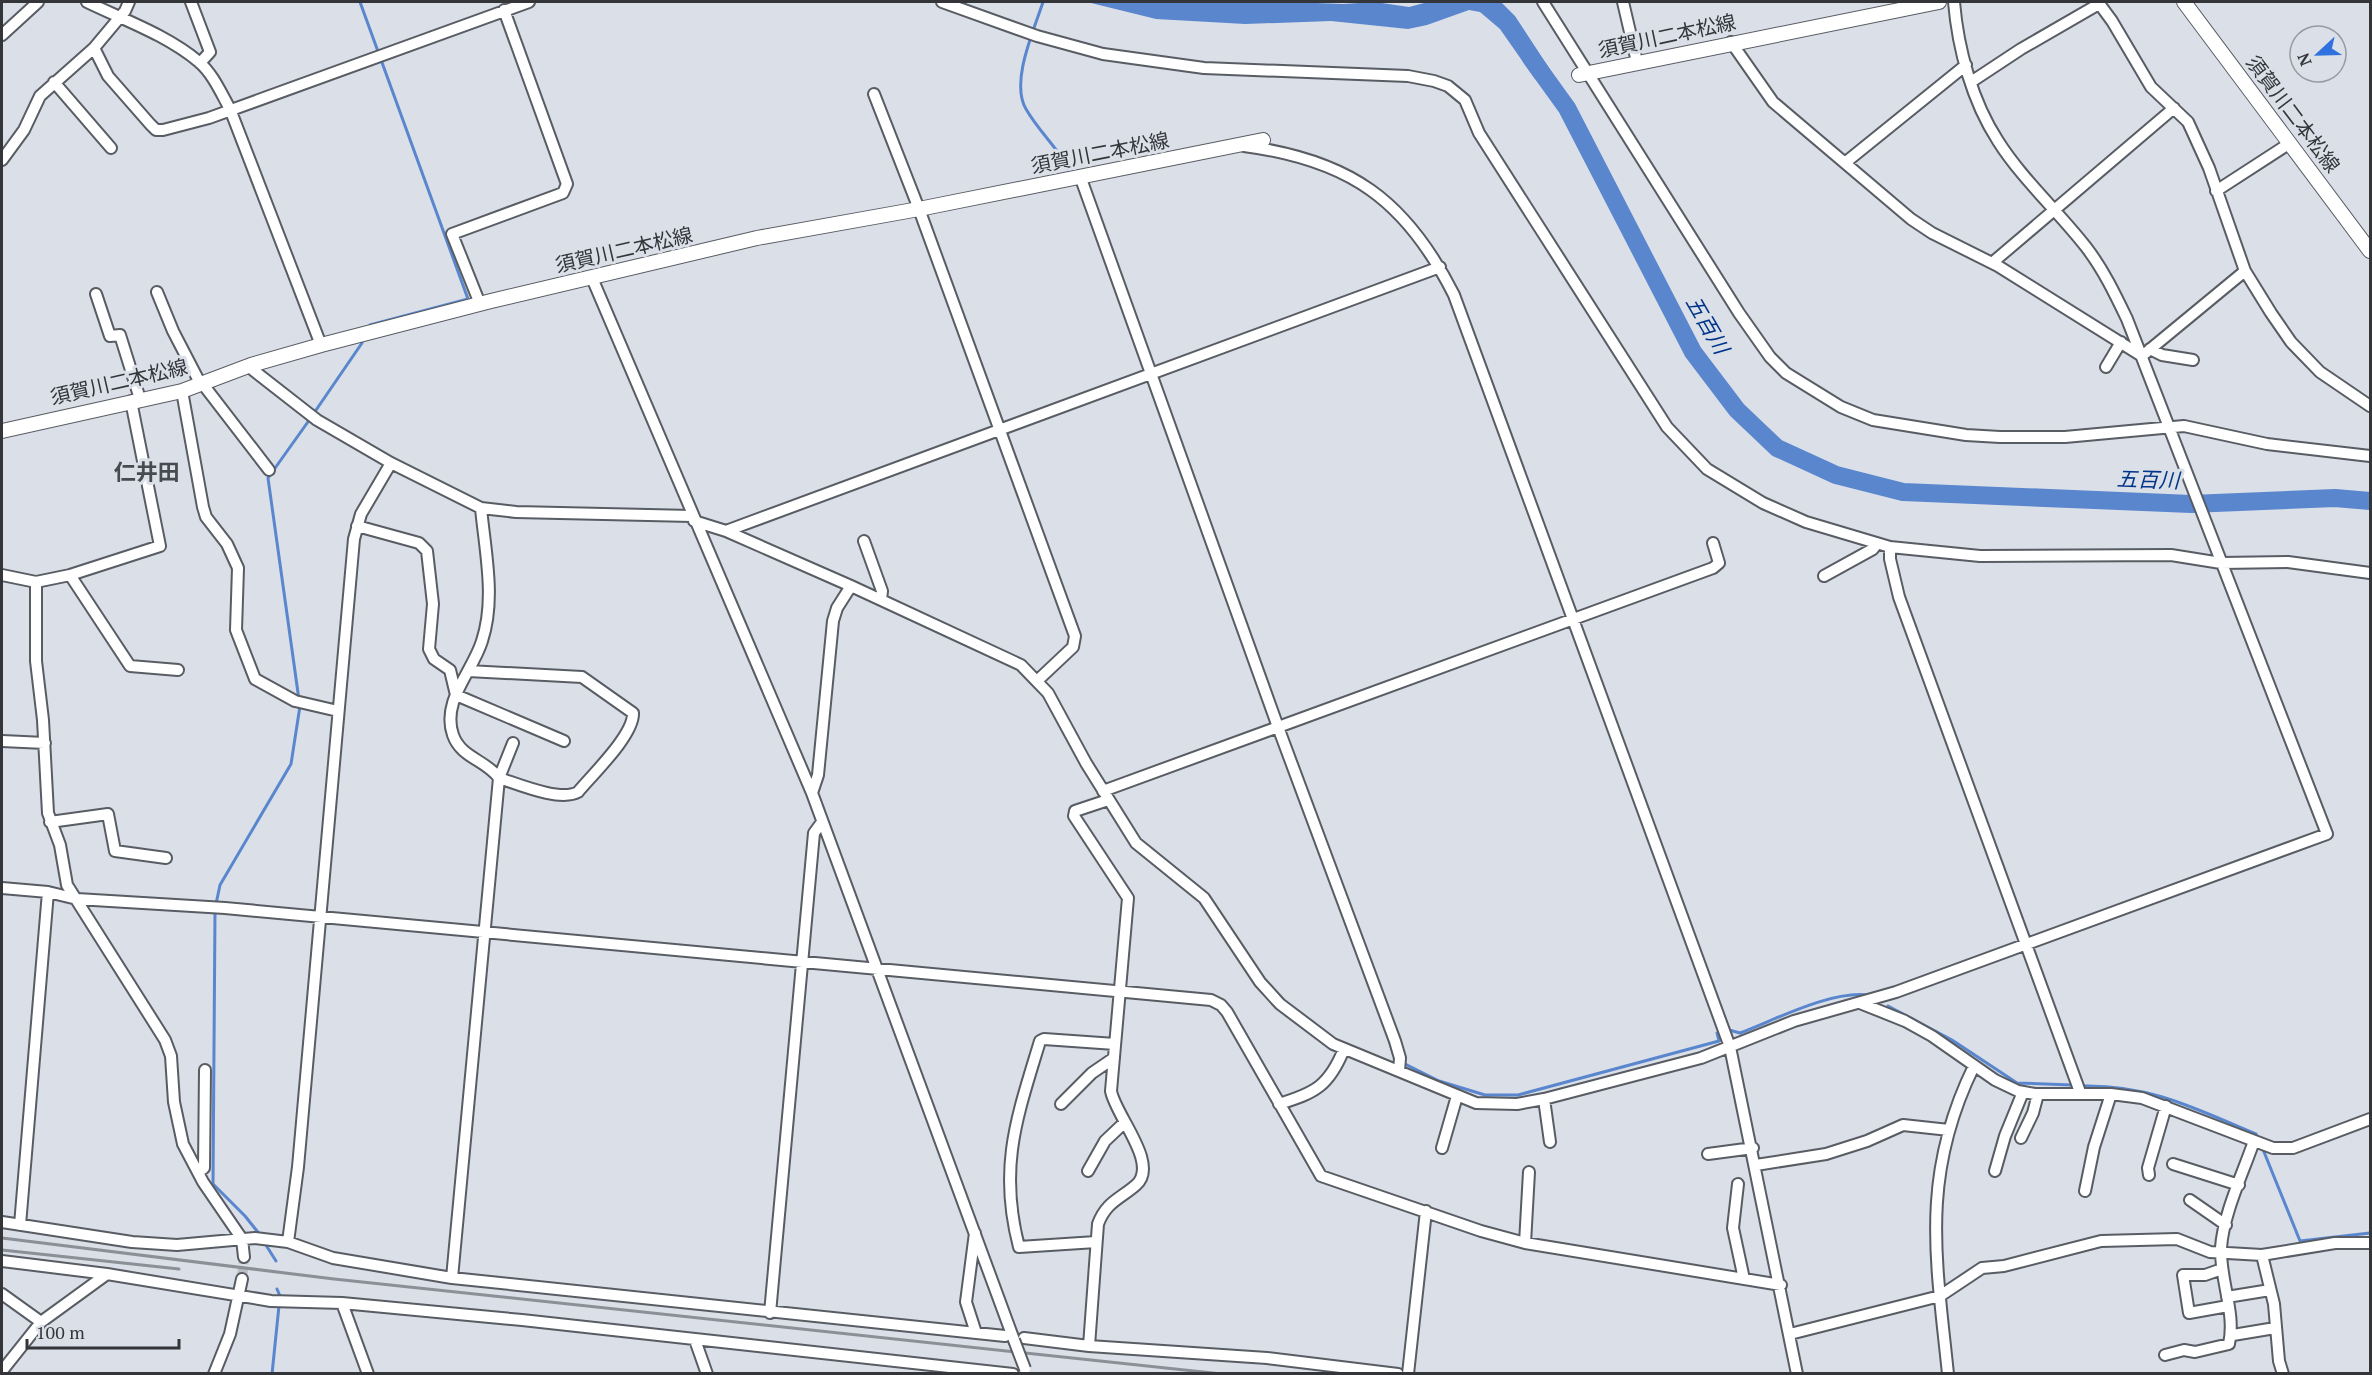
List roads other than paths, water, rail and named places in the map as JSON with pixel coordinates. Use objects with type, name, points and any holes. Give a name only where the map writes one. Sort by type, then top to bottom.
[{"type":"main road","name":"須賀川二本松線","points":[[1584,74],[1731,42],[1939,2]]},
{"type":"main road","name":"須賀川二本松線","points":[[2184,2],[2370,250]]},
{"type":"main road","name":"須賀川二本松線","points":[[2,431],[182,391],[251,365],[321,345],[480,304],[757,238],[919,209],[1263,140]]},
{"type":"street","points":[[2,35],[38,2]]},
{"type":"street","points":[[87,2],[160,38],[200,63],[217,84],[230,109],[321,345]]},
{"type":"street","points":[[2,160],[24,130],[40,96],[94,48],[129,2]]},
{"type":"street","points":[[191,2],[210,52],[200,63]]},
{"type":"street","points":[[94,48],[108,76],[156,129],[209,118],[529,2]]},
{"type":"street","points":[[942,2],[1037,36],[1103,54],[1204,68],[1407,76],[1448,86],[1465,100],[1479,133],[1656,411],[1687,451],[1727,483],[1763,503],[1806,522],[1890,547],[1980,556],[2171,555],[2288,562],[2370,573]]},
{"type":"street","points":[[1543,2],[1584,74],[1770,357],[1801,383],[1841,407],[1873,420],[1966,435],[2065,437],[2184,426],[2267,444],[2370,456]]},
{"type":"street","points":[[1623,2],[1637,62]]},
{"type":"street","points":[[251,365],[253,370],[317,420],[391,463],[481,508],[516,512],[693,518],[851,586],[1021,665],[1038,680],[1058,708],[1105,796],[1140,847],[1204,898],[1271,995],[1318,1036],[1457,1096],[1485,1105],[1516,1104],[1544,1099],[1680,1064],[1730,1047],[1794,1020],[1860,1003],[2026,945],[2327,834],[2169,429],[2146,353],[2113,290],[2086,248],[1998,141],[1984,116],[1966,64],[1954,2]]},
{"type":"street","points":[[1971,82],[2021,49],[2099,3],[2151,87],[2188,122],[2197,139],[2246,271],[2276,320],[2302,354],[2320,372],[2370,406]]},
{"type":"street","points":[[480,304],[452,234],[563,193],[567,184],[504,10]]},
{"type":"street","points":[[1731,42],[1773,102],[1925,229],[1992,263],[2121,342],[2146,353],[2193,360]]},
{"type":"street","points":[[1846,162],[1966,64]]},
{"type":"street","points":[[54,82],[111,148]]},
{"type":"street","points":[[874,94],[919,209],[1075,636],[1073,647],[1038,680]]},
{"type":"street","points":[[1992,263],[2174,108]]},
{"type":"street","points":[[2216,191],[2290,143]]},
{"type":"street","points":[[1241,146],[1310,159],[1360,182],[1410,224],[1440,267],[1468,330],[1730,1047],[1753,1148],[1797,1374]]},
{"type":"street","points":[[1080,176],[1278,727],[1395,1041],[1400,1058],[1399,1071]]},
{"type":"street","points":[[726,531],[1440,267]]},
{"type":"street","points":[[2146,353],[2246,271]]},
{"type":"street","points":[[592,278],[812,793],[1026,1371]]},
{"type":"street","points":[[157,292],[173,331],[201,383],[269,470]]},
{"type":"street","points":[[2,575],[36,582],[70,575],[160,546],[135,400],[120,335],[110,336],[96,294]]},
{"type":"street","points":[[2106,368],[2121,342]]},
{"type":"street","points":[[182,391],[203,507],[212,526],[227,544],[238,568],[236,630],[239,643],[255,679],[301,702],[338,711]]},
{"type":"street","points":[[288,1242],[357,526],[391,463]]},
{"type":"street","points":[[468,671],[582,677],[633,713],[631,724],[620,742],[575,794],[548,793],[499,778],[494,771],[465,753],[458,744],[451,718],[456,695],[482,642],[488,619],[489,594],[481,508]]},
{"type":"street","points":[[357,526],[419,543],[428,551],[433,604],[429,649],[434,659],[450,670],[456,695]]},
{"type":"street","points":[[864,541],[882,591],[881,600]]},
{"type":"street","points":[[1089,1346],[1096,1242],[1103,1211],[1138,1183],[1143,1173],[1142,1156],[1124,1123],[1111,1090],[1128,898],[1074,816],[1075,811],[1105,796],[1278,727],[1713,568],[1719,563],[1713,543]]},
{"type":"street","points":[[1824,576],[1878,544]]},
{"type":"street","points":[[1890,547],[1890,559],[1899,597],[2080,1092]]},
{"type":"street","points":[[70,575],[130,666],[178,670]]},
{"type":"street","points":[[36,582],[36,661],[45,743],[50,822],[60,845],[66,885],[165,1040],[171,1056],[174,1102],[183,1144],[198,1172],[242,1239],[244,1257]]},
{"type":"street","points":[[812,793],[818,775],[833,621],[837,608],[851,586]]},
{"type":"street","points":[[456,695],[564,741]]},
{"type":"street","points":[[2,741],[45,743]]},
{"type":"street","points":[[452,1278],[499,778],[513,743]]},
{"type":"street","points":[[50,822],[108,814],[115,851],[166,858]]},
{"type":"street","points":[[770,1313],[814,832],[822,822]]},
{"type":"street","points":[[2,888],[48,892],[77,899],[225,908],[319,919],[484,932],[1211,1000],[1221,1005],[1321,1176],[1481,1231],[1525,1243],[1781,1285]]},
{"type":"street","points":[[20,1225],[48,892]]},
{"type":"street","points":[[1860,1003],[1905,1021],[1932,1036],[2006,1087],[2023,1092],[2038,1094],[2080,1092],[2142,1098],[2273,1148],[2293,1148],[2370,1119]]},
{"type":"street","points":[[1096,1242],[1018,1248],[1009,1190],[1012,1143],[1014,1127],[1040,1041],[1044,1039],[1115,1044]]},
{"type":"street","points":[[1279,1104],[1315,1091],[1331,1075],[1344,1049]]},
{"type":"street","points":[[1061,1104],[1092,1073],[1114,1058]]},
{"type":"street","points":[[1948,1374],[1940,1296],[1935,1204],[1954,1111],[1974,1066]]},
{"type":"street","points":[[198,1172],[204,1168],[205,1070]]},
{"type":"street","points":[[1995,1171],[2005,1136],[2023,1092]]},
{"type":"street","points":[[2021,1138],[2033,1113],[2038,1094]]},
{"type":"street","points":[[2085,1191],[2094,1147],[2110,1094]]},
{"type":"street","points":[[1442,1148],[1445,1130],[1457,1096]]},
{"type":"street","points":[[1544,1099],[1550,1142]]},
{"type":"street","points":[[2149,1175],[2148,1168],[2166,1106]]},
{"type":"street","points":[[1088,1171],[1105,1141],[1124,1123]]},
{"type":"street","points":[[1756,1165],[1826,1154],[1867,1141],[1903,1125],[1949,1130]]},
{"type":"street","points":[[2165,1355],[2229,1344],[2233,1335],[2221,1252],[2226,1225],[2256,1142]]},
{"type":"street","points":[[1708,1154],[1753,1148]]},
{"type":"street","points":[[2174,1164],[2239,1185]]},
{"type":"street","points":[[1525,1243],[1528,1172]]},
{"type":"street","points":[[1738,1184],[1733,1228],[1744,1279]]},
{"type":"street","points":[[2190,1200],[2226,1225]]},
{"type":"street","points":[[1408,1374],[1426,1211]]},
{"type":"street","points":[[2,1222],[132,1242],[177,1245],[255,1238],[288,1242],[333,1258],[452,1278],[1089,1346],[1267,1358],[1398,1374]]},
{"type":"street","points":[[975,1233],[966,1302],[976,1333]]},
{"type":"street","points":[[1790,1334],[1940,1296],[1982,1268],[2004,1266],[2101,1241],[2177,1239],[2211,1252],[2262,1255],[2335,1243],[2370,1243]]},
{"type":"street","points":[[2262,1255],[2274,1304],[2275,1328],[2283,1374]]},
{"type":"street","points":[[2,1261],[107,1274],[271,1301],[342,1304],[522,1320],[695,1341],[1013,1374]]},
{"type":"street","points":[[2222,1269],[2205,1275],[2183,1275],[2189,1313],[2270,1290]]},
{"type":"street","points":[[4,1364],[41,1322],[107,1274]]},
{"type":"street","points":[[214,1374],[230,1334],[242,1279]]},
{"type":"street","points":[[2,1294],[41,1322]]},
{"type":"street","points":[[342,1304],[368,1374]]},
{"type":"street","points":[[2233,1335],[2275,1328]]},
{"type":"street","points":[[695,1341],[707,1374]]},
{"type":"water","points":[[1087,2],[1343,4],[1375,2],[1409,7],[1428,2],[1501,2],[1515,16],[1553,74],[1535,79],[1500,29],[1480,12],[1469,10],[1427,25],[1408,29],[1331,21],[1245,24],[1156,19]]},
{"type":"waterway","points":[[360,2],[468,299],[370,325]]},
{"type":"waterway","points":[[1043,2],[1025,56],[1022,71],[1022,98],[1031,117],[1062,157],[1072,174]]},
{"type":"waterway","name":"五百川","points":[[1531,58],[1567,108],[1693,352],[1737,410],[1777,448],[1836,475],[1903,492],[2191,504],[2335,498],[2370,501]]},
{"type":"waterway","points":[[314,413],[362,343]]},
{"type":"waterway","points":[[299,700],[268,478],[310,419]]},
{"type":"waterway","points":[[216,904],[220,885],[291,764],[300,706]]},
{"type":"waterway","points":[[215,911],[213,1184],[245,1216],[261,1236]]},
{"type":"waterway","points":[[1729,1030],[1740,1033],[1786,1014],[1837,997],[1868,995]]},
{"type":"waterway","points":[[1888,1006],[1952,1040],[2017,1083],[2072,1085]]},
{"type":"waterway","points":[[1403,1063],[1439,1081],[1485,1095],[1518,1095],[1719,1041],[1717,1033]]},
{"type":"waterway","points":[[1388,1036],[1393,1053]]},
{"type":"waterway","points":[[2084,1086],[2131,1090],[2173,1100],[2256,1134],[2258,1139]]},
{"type":"waterway","points":[[2262,1147],[2300,1241],[2370,1233]]},
{"type":"waterway","points":[[264,1242],[276,1261]]},
{"type":"waterway","points":[[272,1374],[280,1296],[277,1289]]},
{"type":"tunnel","points":[[242,1279],[244,1257]]},
{"type":"railway","points":[[2,1238],[334,1279],[1222,1374]]},
{"type":"railway","points":[[2,1250],[179,1269]]},
{"type":"district","name":"仁井田","points":[[147,472]]}]
